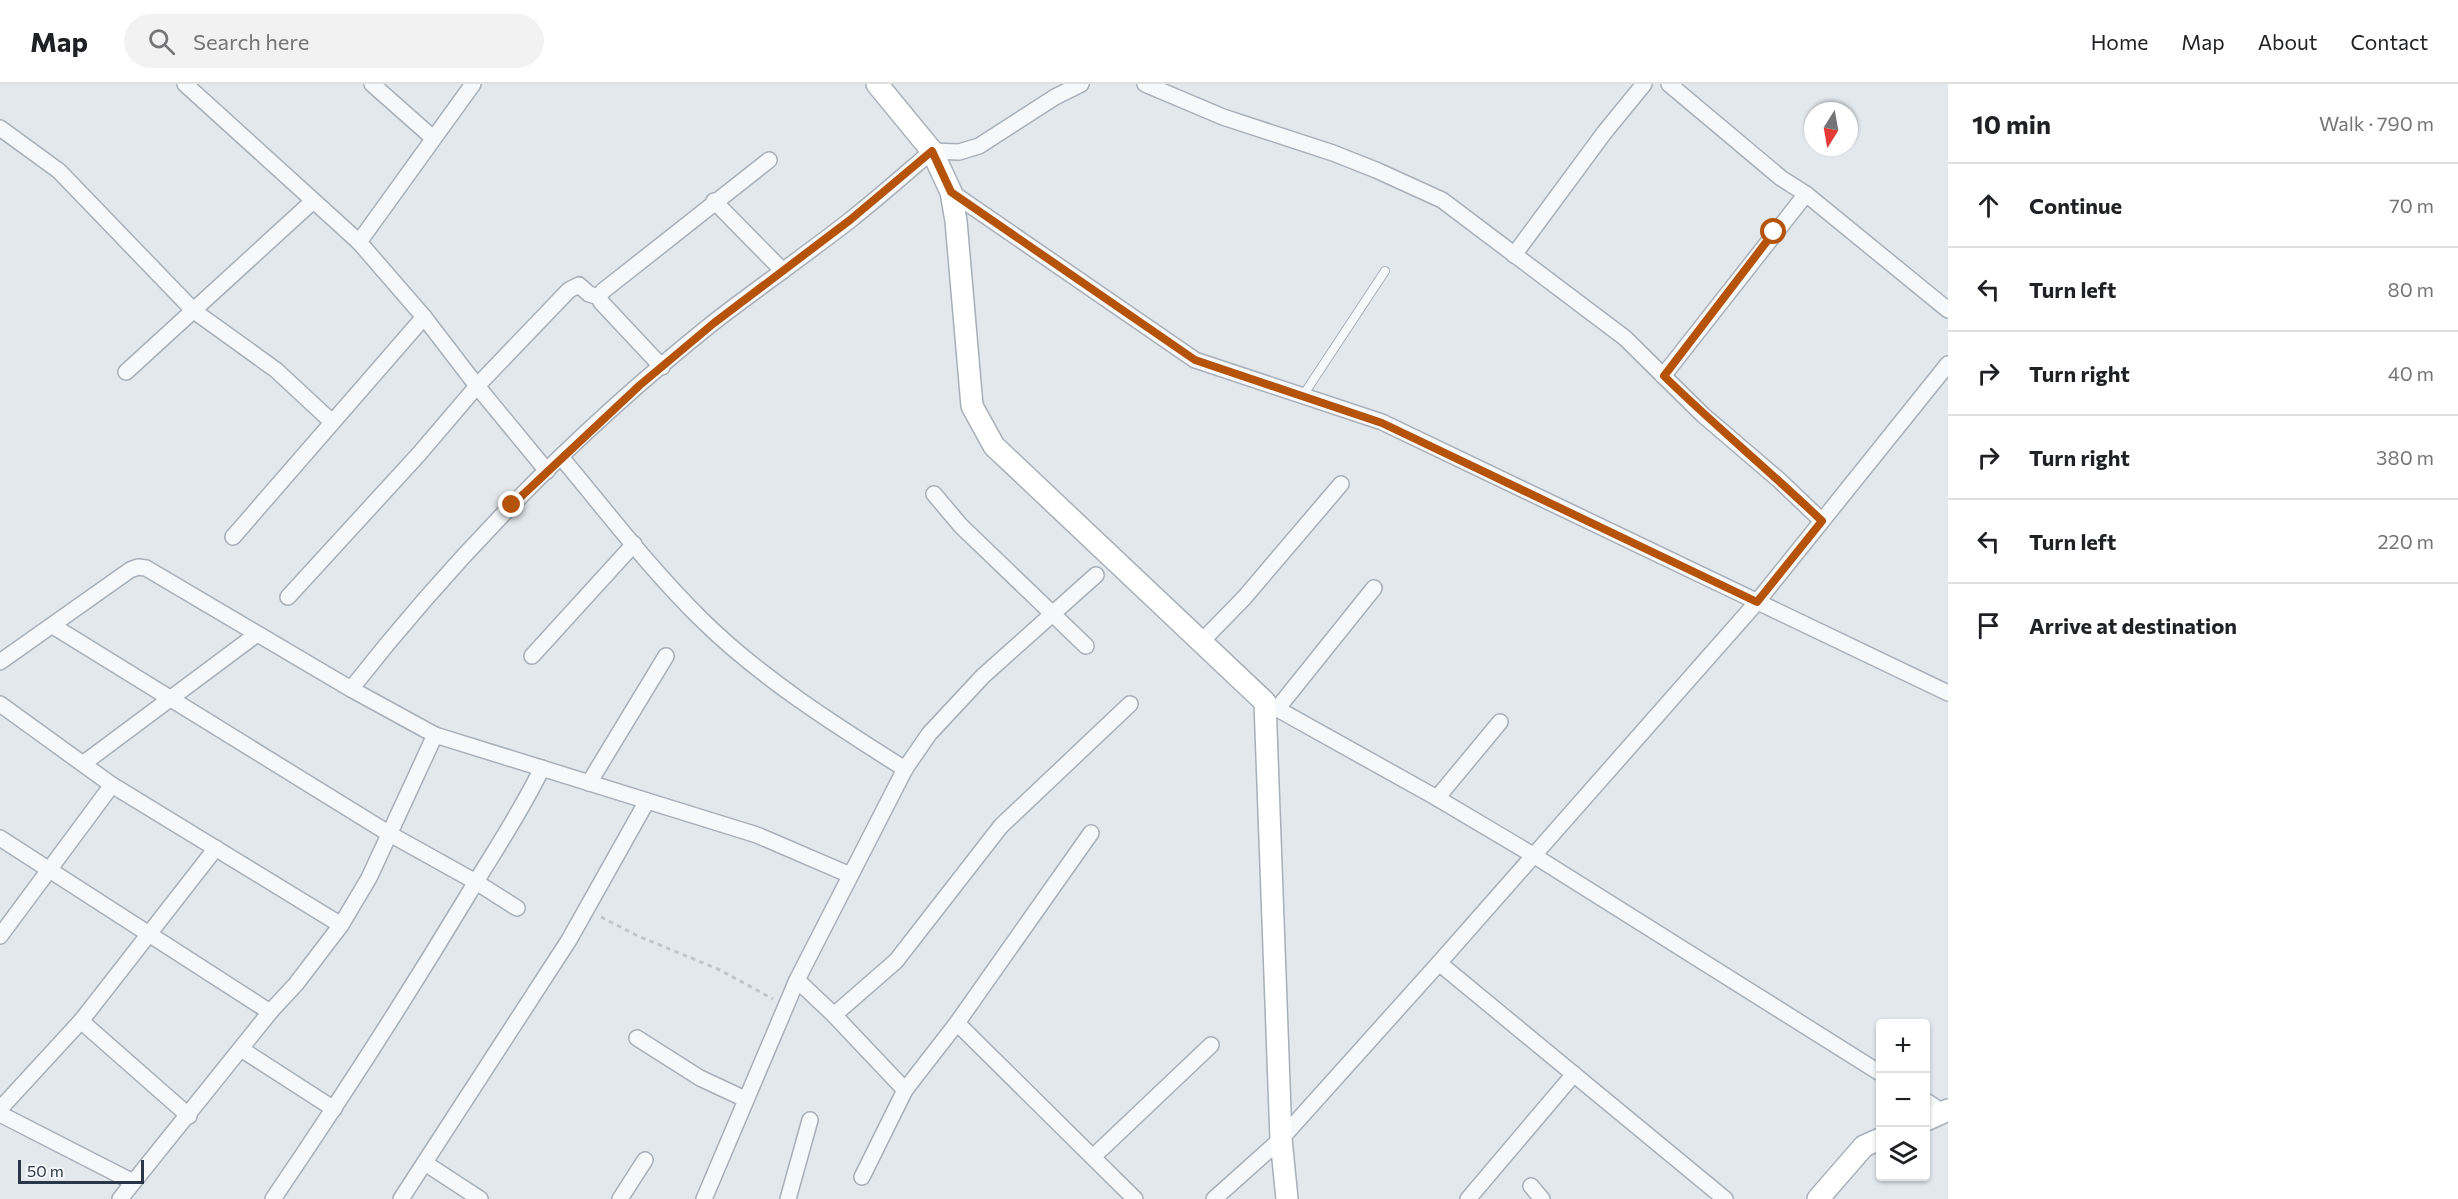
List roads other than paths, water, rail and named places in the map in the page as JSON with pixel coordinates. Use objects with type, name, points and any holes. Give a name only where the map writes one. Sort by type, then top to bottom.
[{"type":"street","points":[[185,84],[312,202],[359,242],[424,317],[547,471]]},
{"type":"street","points":[[372,84],[433,138]]},
{"type":"street","points":[[359,242],[473,84]]},
{"type":"street","points":[[877,84],[932,151],[951,192],[956,221],[972,406],[994,446],[1271,706],[1437,798],[1533,855],[1876,1070]]},
{"type":"street","points":[[351,689],[382,649],[512,505],[561,457],[714,323],[850,220],[932,151],[958,152],[979,146],[1055,97],[1081,84]]},
{"type":"street","points":[[1145,84],[1223,117],[1376,170],[1442,200],[1625,338],[1703,415],[1779,480],[1822,521]]},
{"type":"street","points":[[1515,255],[1604,133],[1644,84]]},
{"type":"street","points":[[1669,84],[1781,178],[1806,194],[1948,310]]},
{"type":"street","points":[[0,128],[59,171],[194,311],[276,370],[332,422]]},
{"type":"street","points":[[599,297],[603,291],[714,201],[769,160]]},
{"type":"street","points":[[951,192],[1195,360],[1382,423],[1948,693]]},
{"type":"street","points":[[1664,376],[1806,194]]},
{"type":"street","points":[[714,201],[783,271]]},
{"type":"street","points":[[126,372],[312,202]]},
{"type":"street","points":[[288,597],[419,454],[477,386],[575,285],[599,297],[601,302],[662,367]]},
{"type":"street","points":[[233,537],[424,317]]},
{"type":"street","points":[[1214,1199],[1281,1139],[1757,602],[1948,364]]},
{"type":"street","points":[[561,457],[702,620],[744,657],[830,722],[905,769]]},
{"type":"street","points":[[1201,642],[1251,590],[1341,484]]},
{"type":"street","points":[[934,494],[961,526],[1086,646]]},
{"type":"street","points":[[532,656],[634,544]]},
{"type":"street","points":[[0,662],[130,570],[138,567],[146,568],[351,689],[435,735],[757,835],[850,875]]},
{"type":"street","points":[[704,1199],[797,980],[905,769],[929,734],[982,676],[1096,575]]},
{"type":"street","points":[[1287,1199],[1281,1139],[1271,706],[1374,588]]},
{"type":"street","points":[[53,626],[388,833],[476,882],[517,908]]},
{"type":"street","points":[[84,763],[257,634]]},
{"type":"street","points":[[589,783],[666,656]]},
{"type":"street","points":[[0,704],[112,785],[341,925]]},
{"type":"street","points":[[834,1015],[896,961],[1001,826],[1130,704]]},
{"type":"street","points":[[1437,798],[1500,722]]},
{"type":"street","points":[[120,1199],[189,1116],[270,1012],[296,984],[341,925],[369,878],[435,735]]},
{"type":"street","points":[[273,1199],[430,959],[527,799],[542,768]]},
{"type":"street","points":[[0,936],[112,785]]},
{"type":"street","points":[[401,1199],[569,940],[647,801]]},
{"type":"street","points":[[862,1177],[905,1090],[957,1023],[1091,833]]},
{"type":"street","points":[[0,838],[270,1012]]},
{"type":"street","points":[[0,1109],[81,1021],[216,848]]},
{"type":"street","points":[[1439,963],[1725,1199]]},
{"type":"street","points":[[797,980],[834,1015],[905,1090]]},
{"type":"street","points":[[81,1021],[189,1116]]},
{"type":"street","points":[[957,1023],[1135,1199]]},
{"type":"street","points":[[637,1038],[700,1078],[745,1099]]},
{"type":"street","points":[[1094,1156],[1211,1045]]},
{"type":"street","points":[[241,1049],[334,1108]]},
{"type":"street","points":[[1468,1199],[1574,1074]]},
{"type":"street","points":[[0,1114],[133,1182]]},
{"type":"street","points":[[788,1199],[810,1120]]},
{"type":"street","points":[[1818,1199],[1864,1146],[1876,1141]]},
{"type":"street","points":[[620,1199],[645,1160]]},
{"type":"street","points":[[425,1163],[480,1199]]},
{"type":"street","points":[[1531,1186],[1542,1199]]},
{"type":"lane","points":[[1302,397],[1385,271]]}]
